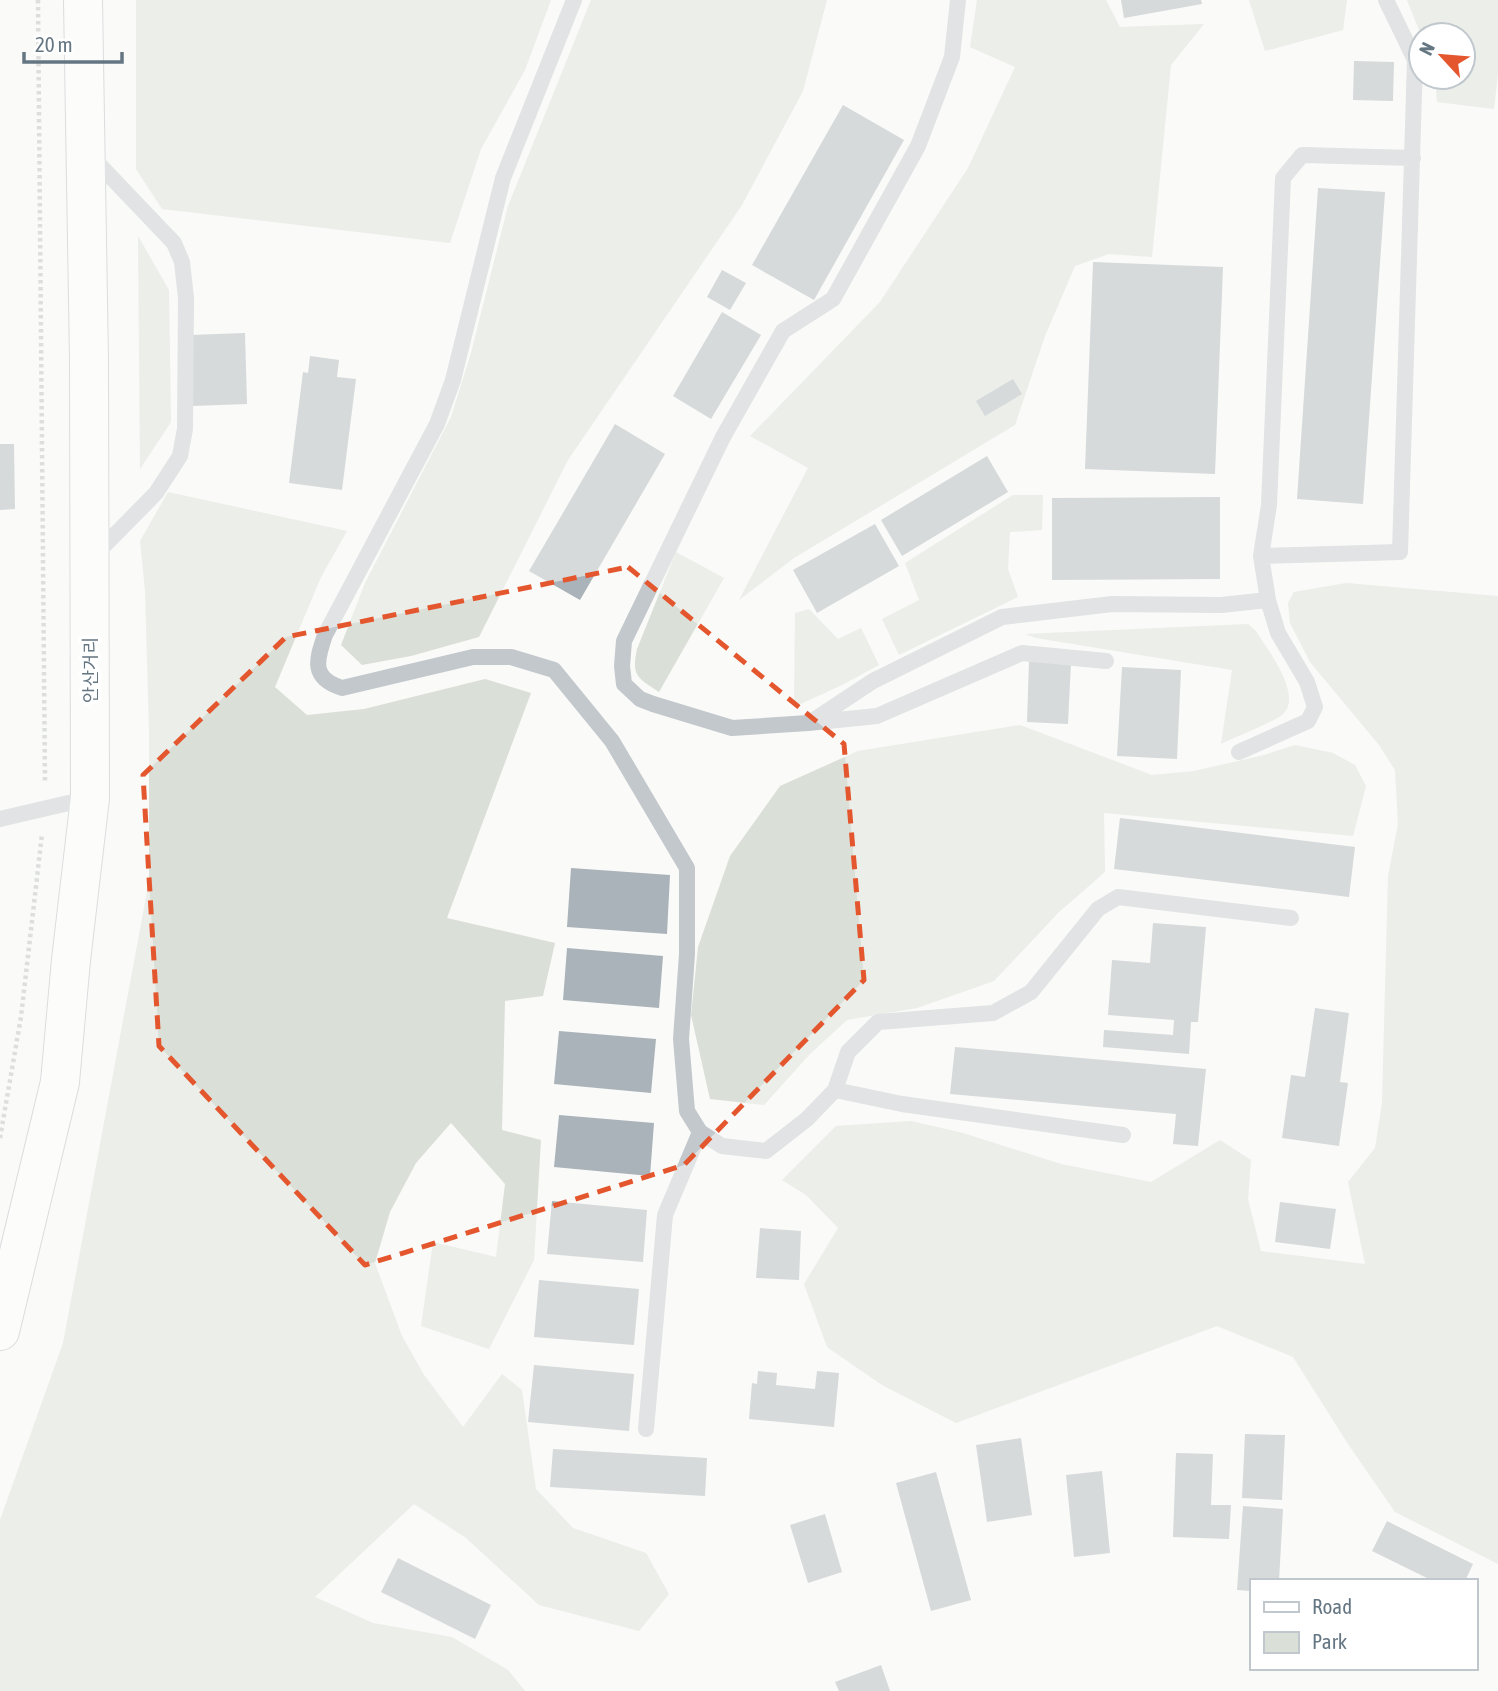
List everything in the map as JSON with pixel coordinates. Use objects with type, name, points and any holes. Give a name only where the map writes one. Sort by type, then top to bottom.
[{"type":"main road","name":"안산거리","points":[[0,1331],[60,1082],[90,798],[83,0]]},
{"type":"lane","points":[[574,0],[503,178],[453,380],[437,424],[325,635],[317,658],[320,674],[327,683],[342,688],[473,657],[511,657],[554,670],[612,741],[687,868],[687,954],[681,1039],[687,1111],[700,1132],[722,1146],[766,1151],[807,1119],[835,1090],[848,1052],[878,1022],[993,1013],[1031,992],[1098,909],[1118,897],[1291,918]]},
{"type":"lane","points":[[958,0],[952,57],[918,146],[833,299],[783,331],[723,437],[624,641],[624,684],[640,699],[732,728],[877,716],[1022,653],[1107,661]]},
{"type":"lane","points":[[1261,556],[1400,552],[1415,60],[1386,0]]},
{"type":"lane","points":[[86,150],[174,243],[181,262],[186,298],[185,429],[180,456],[156,493],[90,560]]},
{"type":"lane","points":[[1239,752],[1308,721],[1315,707],[1307,682],[1278,633],[1268,600],[1261,556],[1269,505],[1283,178],[1302,155],[1413,158]]},
{"type":"lane","points":[[808,723],[873,681],[1002,617],[1112,604],[1221,605],[1268,600]]},
{"type":"lane","points":[[0,819],[90,798]]},
{"type":"lane","points":[[835,1090],[902,1104],[1123,1135]]},
{"type":"lane","points":[[646,1429],[665,1215],[700,1132]]},
{"type":"path","points":[[0,1138],[21,1017],[45,809],[38,0]]},
{"type":"highlighted area","points":[[628,567],[844,744],[864,980],[684,1165],[365,1265],[159,1046],[143,775],[286,637]]},
{"type":"green space","points":[[136,0],[551,0],[525,70],[481,149],[450,243],[162,209],[136,169]]},
{"type":"green space","points":[[591,0],[827,0],[803,91],[742,205],[568,460],[479,637],[411,656],[362,665],[341,645],[365,583],[451,417],[471,353],[508,206]]},
{"type":"green space","points":[[977,0],[1106,0],[1120,27],[1204,24],[1171,65],[1152,257],[1109,254],[1075,266],[1045,336],[1015,425],[794,558],[739,600],[808,468],[750,436],[880,302],[968,168],[1015,67],[970,47]]},
{"type":"green space","points":[[1249,0],[1347,0],[1343,30],[1265,51]]},
{"type":"green space","points":[[1407,0],[1498,0],[1498,74],[1494,109],[1437,102],[1436,91],[1477,91],[1477,21],[1415,21]]},
{"type":"green space","points":[[138,236],[169,290],[171,422],[140,469]]},
{"type":"green space","points":[[168,492],[347,531],[321,577],[275,687],[307,715],[364,709],[485,679],[531,693],[447,918],[555,943],[543,996],[505,1001],[502,1130],[541,1140],[534,1260],[489,1349],[421,1326],[433,1242],[496,1257],[505,1184],[451,1123],[416,1163],[390,1212],[375,1263],[402,1336],[424,1375],[463,1427],[502,1374],[522,1390],[536,1489],[573,1528],[646,1553],[669,1594],[639,1631],[539,1605],[466,1538],[414,1504],[315,1597],[373,1623],[452,1637],[508,1670],[525,1691],[0,1691],[0,1520],[63,1343],[149,881],[149,731],[145,590],[140,541]]},
{"type":"green space","points":[[1013,495],[1043,495],[1042,530],[1010,532],[1008,569],[1018,597],[899,655],[882,619],[919,600],[905,563]]},
{"type":"green space","points":[[676,552],[724,578],[659,692],[638,675],[635,658]]},
{"type":"green space","points":[[1346,583],[1498,596],[1498,1564],[1395,1512],[1293,1357],[1217,1326],[956,1423],[882,1385],[827,1347],[804,1284],[838,1228],[806,1195],[782,1180],[836,1126],[911,1121],[963,1133],[1061,1164],[1151,1182],[1220,1140],[1251,1160],[1248,1199],[1261,1251],[1365,1264],[1348,1182],[1375,1148],[1382,1103],[1388,876],[1398,824],[1395,770],[1379,745],[1310,662],[1290,623],[1288,603],[1294,592]]},
{"type":"green space","points":[[809,609],[838,639],[861,628],[879,665],[794,707],[795,613]]},
{"type":"green space","points":[[1248,624],[1256,631],[1281,672],[1289,695],[1288,705],[1280,716],[1221,744],[1232,670],[1025,634]]},
{"type":"green space","points":[[1020,725],[1152,775],[1194,771],[1295,745],[1333,753],[1355,765],[1366,786],[1353,836],[1104,813],[1105,872],[1059,912],[994,981],[917,1008],[847,1020],[810,1054],[764,1105],[710,1099],[691,1015],[698,947],[730,856],[780,786],[858,751]]},
{"type":"building","points":[[1121,0],[1201,0],[1202,4],[1124,18]]},
{"type":"building","points":[[1354,61],[1394,62],[1393,101],[1353,100]]},
{"type":"building","points":[[843,105],[904,140],[814,300],[752,265]]},
{"type":"building","points":[[1318,188],[1385,192],[1363,504],[1297,499]]},
{"type":"building","points":[[1093,262],[1223,267],[1215,474],[1085,469]]},
{"type":"building","points":[[722,270],[746,283],[730,310],[707,297]]},
{"type":"building","points":[[722,312],[761,335],[711,419],[673,396]]},
{"type":"building","points":[[245,333],[247,404],[193,406],[190,335]]},
{"type":"building","points":[[310,356],[339,360],[337,377],[356,379],[342,490],[289,483],[303,372],[308,373]]},
{"type":"building","points":[[1013,379],[1022,394],[985,416],[976,401]]},
{"type":"building","points":[[615,424],[665,454],[580,600],[529,571]]},
{"type":"building","points":[[0,444],[14,444],[15,509],[0,510]]},
{"type":"building","points":[[987,456],[1008,492],[902,556],[881,520]]},
{"type":"building","points":[[1220,497],[1220,579],[1052,580],[1052,498]]},
{"type":"building","points":[[875,524],[899,566],[817,613],[793,570]]},
{"type":"building","points":[[1029,660],[1071,662],[1068,724],[1027,722]]},
{"type":"building","points":[[1122,667],[1181,670],[1177,759],[1117,756]]},
{"type":"building","points":[[1120,818],[1355,847],[1349,897],[1114,869]]},
{"type":"building","points":[[571,868],[670,875],[667,934],[567,927]]},
{"type":"building","points":[[1153,923],[1206,927],[1198,1022],[1191,1022],[1189,1054],[1103,1047],[1104,1030],[1173,1035],[1174,1020],[1108,1015],[1112,960],[1150,963]]},
{"type":"building","points":[[567,948],[663,956],[659,1008],[563,1000]]},
{"type":"building","points":[[1315,1008],[1349,1013],[1340,1082],[1348,1083],[1339,1146],[1282,1138],[1291,1075],[1305,1077]]},
{"type":"building","points":[[559,1031],[656,1039],[651,1093],[554,1084]]},
{"type":"building","points":[[955,1047],[1206,1069],[1198,1146],[1173,1144],[1176,1114],[950,1094]]},
{"type":"building","points":[[559,1115],[654,1123],[650,1176],[554,1167]]},
{"type":"building","points":[[552,1201],[647,1210],[643,1262],[547,1254]]},
{"type":"building","points":[[1280,1202],[1336,1209],[1330,1249],[1275,1242]]},
{"type":"building","points":[[760,1228],[801,1231],[799,1280],[756,1278]]},
{"type":"building","points":[[539,1280],[639,1289],[634,1345],[534,1337]]},
{"type":"building","points":[[534,1365],[634,1374],[629,1431],[528,1422]]},
{"type":"building","points":[[758,1371],[777,1373],[776,1385],[815,1389],[817,1371],[839,1373],[834,1427],[749,1419],[752,1383],[757,1384]]},
{"type":"building","points":[[1245,1434],[1285,1435],[1282,1500],[1242,1498]]},
{"type":"building","points":[[1021,1438],[1032,1515],[987,1522],[976,1445]]},
{"type":"building","points":[[553,1449],[707,1458],[705,1496],[550,1487]]},
{"type":"building","points":[[1176,1453],[1213,1454],[1211,1505],[1231,1505],[1229,1539],[1173,1537]]},
{"type":"building","points":[[1102,1471],[1110,1553],[1074,1557],[1066,1475]]},
{"type":"building","points":[[936,1472],[971,1600],[931,1611],[896,1483]]},
{"type":"building","points":[[1243,1506],[1283,1509],[1279,1579],[1250,1579],[1250,1591],[1237,1590]]},
{"type":"building","points":[[825,1514],[842,1572],[808,1583],[790,1525]]},
{"type":"building","points":[[1387,1521],[1473,1564],[1466,1579],[1429,1579],[1372,1551]]},
{"type":"building","points":[[398,1558],[491,1605],[475,1639],[381,1592]]},
{"type":"building","points":[[881,1665],[890,1691],[839,1691],[835,1682]]}]
